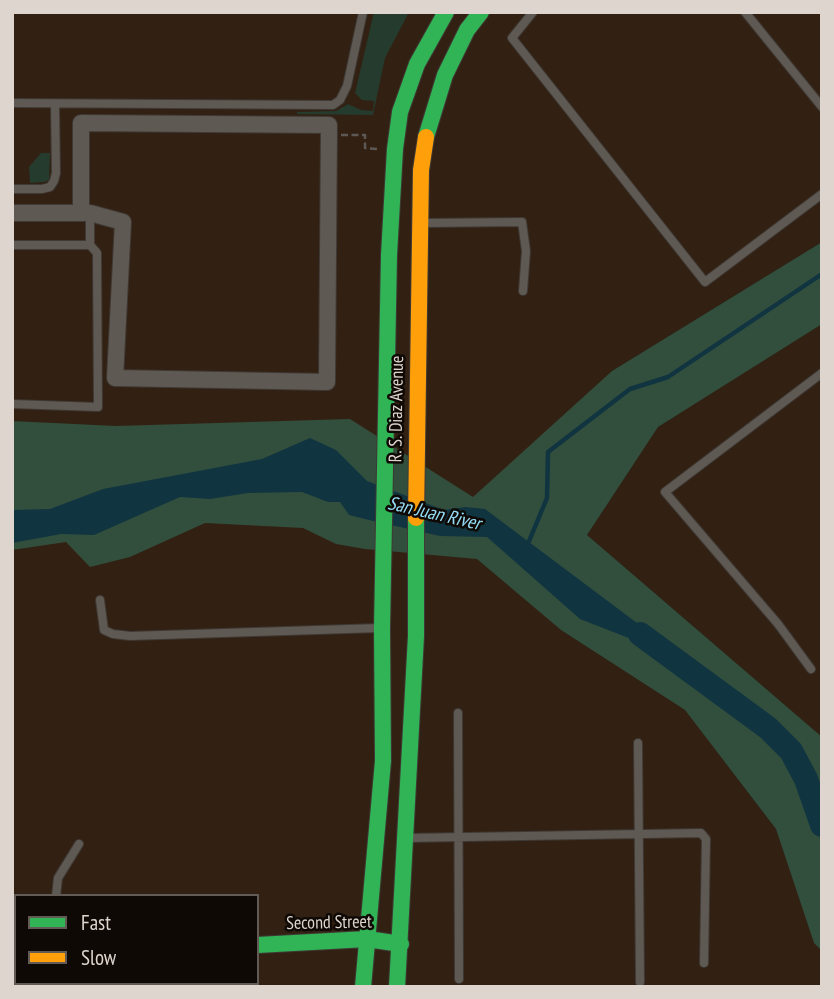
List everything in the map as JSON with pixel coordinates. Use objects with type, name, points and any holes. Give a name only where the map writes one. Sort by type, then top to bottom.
[{"type":"street","name":"R. S. Diaz Avenue","points":[[363,987],[383,761],[382,628],[389,255],[395,149],[400,112],[417,64],[446,12]]},
{"type":"street","name":"R. S. Diaz Avenue","points":[[397,987],[416,636],[416,421],[424,145],[444,75],[467,30],[481,12]]},
{"type":"street","points":[[417,64],[444,75]]},
{"type":"street","points":[[12,214],[86,213],[123,222],[115,378],[327,382],[329,125],[81,123],[86,213]]},
{"type":"street","points":[[389,255],[419,256]]},
{"type":"street","name":"Second Street","points":[[259,945],[367,939],[401,944]]},
{"type":"lane","points":[[12,103],[332,105],[340,100],[347,86],[363,12]]},
{"type":"lane","points":[[533,12],[512,38],[705,282],[822,194]]},
{"type":"lane","points":[[745,12],[822,107]]},
{"type":"lane","points":[[12,189],[42,189],[50,187],[54,181],[55,104]]},
{"type":"lane","points":[[12,404],[99,407],[97,253],[90,245],[86,213]]},
{"type":"lane","points":[[420,223],[522,222],[526,251],[523,291]]},
{"type":"lane","points":[[12,245],[90,245]]},
{"type":"lane","points":[[811,669],[778,624],[664,492],[822,373]]},
{"type":"lane","points":[[100,600],[104,630],[130,636],[382,628]]},
{"type":"lane","points":[[458,713],[459,979]]},
{"type":"lane","points":[[638,743],[640,982]]},
{"type":"lane","points":[[406,838],[701,833],[706,839],[704,963]]},
{"type":"lane","points":[[56,894],[58,878],[79,844]]},
{"type":"path","points":[[329,157],[340,157],[340,135],[366,135],[365,148],[395,149]]},
{"type":"shaded area","points":[[12,12],[822,12],[822,242],[612,371],[478,559],[561,630],[685,710],[776,829],[814,943],[822,951],[822,987],[12,987]]},
{"type":"shaded area","points":[[822,324],[822,737],[587,535],[658,427]]},
{"type":"green space","points":[[374,12],[409,12],[385,58],[373,115],[297,114],[336,111],[348,104],[361,110],[373,111],[374,101],[362,100],[355,93]]},
{"type":"green space","points":[[41,153],[50,153],[49,180],[30,183],[29,167]]},
{"type":"green space","points":[[822,242],[822,324],[658,427],[587,535],[822,737],[822,951],[814,943],[776,829],[685,710],[561,630],[477,559],[336,544],[303,528],[205,523],[130,557],[90,567],[66,542],[12,550],[12,421],[116,426],[350,419],[473,497],[612,371]]},
{"type":"water","points":[[310,438],[336,450],[367,481],[444,510],[465,507],[485,509],[645,629],[667,653],[580,619],[487,537],[440,536],[369,520],[349,515],[340,502],[328,502],[302,492],[248,493],[210,499],[180,497],[94,535],[61,534],[12,543],[12,510],[50,509],[103,489],[262,459]]},
{"type":"waterway","points":[[527,546],[547,498],[548,452],[630,389],[668,377],[822,274]]},
{"type":"waterway","name":"San Juan River","points":[[640,634],[768,728],[791,751],[806,779],[822,825]]},
{"type":"traffic: fast","points":[[363,987],[383,761],[382,628],[389,255],[395,149],[400,112],[417,64],[446,12]]},
{"type":"traffic: fast","points":[[426,137],[445,75],[467,30],[481,12]]},
{"type":"traffic: fast","points":[[397,987],[416,636],[416,518]]},
{"type":"traffic: fast","points":[[259,945],[367,939],[401,944]]},
{"type":"traffic: slow","points":[[416,518],[421,170],[426,137]]}]
